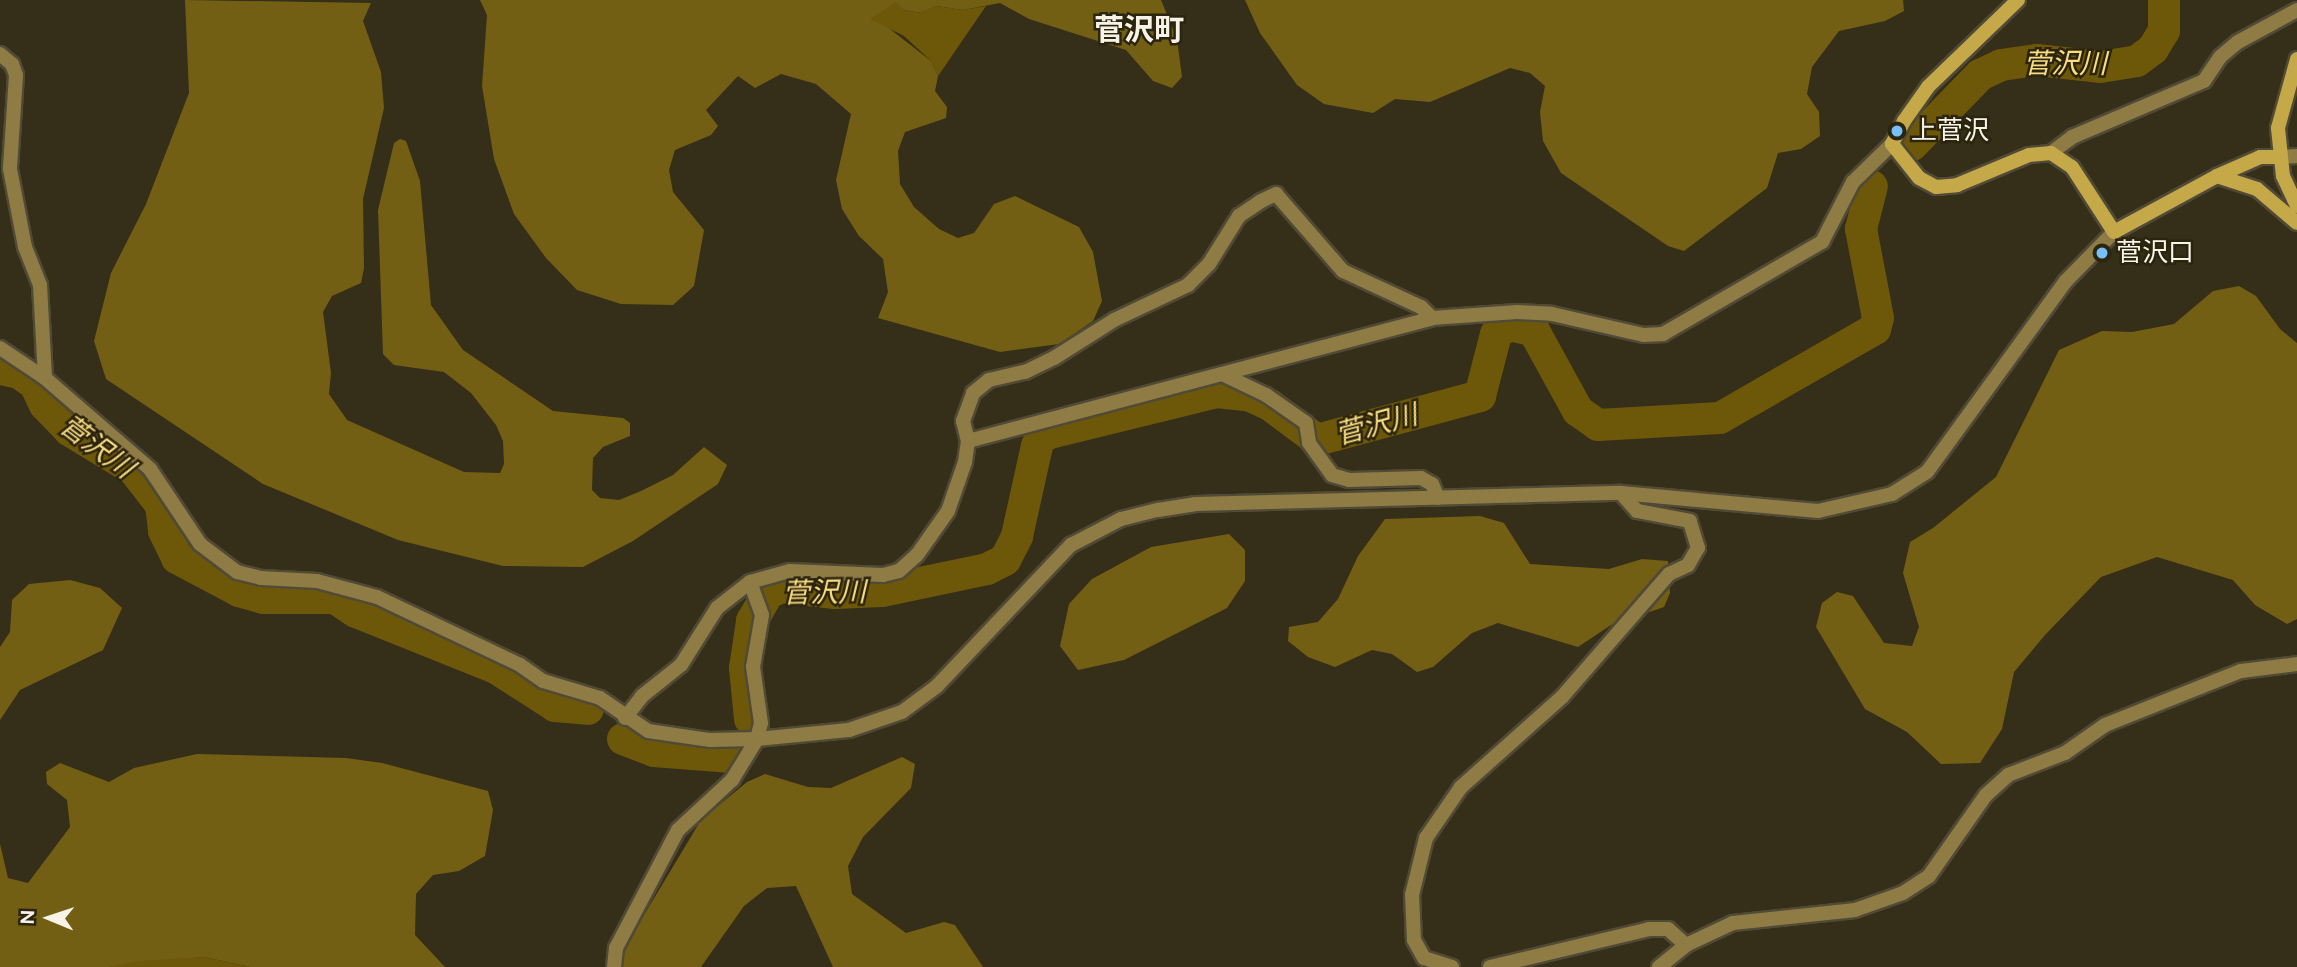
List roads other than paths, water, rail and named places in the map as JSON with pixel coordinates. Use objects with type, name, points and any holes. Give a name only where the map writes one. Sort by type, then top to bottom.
[{"type":"main road","points":[[2018,0],[1928,87],[1892,144],[1910,171],[1936,187],[1957,185],[2029,155],[2051,153],[2072,167],[2114,232],[2217,176],[2260,157],[2279,157]]},
{"type":"main road","points":[[2297,59],[2282,101],[2279,157],[2297,206]]},
{"type":"main road","points":[[2217,176],[2257,189],[2297,223]]},
{"type":"street","points":[[2051,153],[2072,137],[2204,81],[2220,57],[2238,42],[2297,10]]},
{"type":"street","points":[[0,54],[12,64],[16,75],[10,169],[25,247],[40,285],[45,378]]},
{"type":"street","points":[[968,441],[1432,318],[1488,311],[1528,313],[1625,332],[1663,334],[1822,242],[1853,182],[1892,144]]},
{"type":"street","points":[[2279,157],[2297,156]]},
{"type":"street","points":[[625,718],[642,696],[681,665],[717,608],[752,589],[790,571],[883,575],[899,571],[917,555],[948,511],[968,441],[966,408],[973,393],[989,380],[1025,372],[1188,285],[1209,264],[1239,216],[1276,194],[1335,265],[1361,281],[1421,307],[1432,318]]},
{"type":"street","points":[[0,348],[45,378],[150,469],[200,544],[237,572],[261,579],[317,581],[377,597],[520,665],[543,681],[600,698],[625,718],[648,731],[674,737],[757,739],[849,730],[902,712],[937,685],[1049,564],[1071,545],[1121,519],[1195,504],[1621,493],[1818,511],[1892,494],[1927,472],[2066,281],[2114,232]]},
{"type":"street","points":[[1224,375],[1266,395],[1298,416],[1332,475],[1349,480],[1421,478],[1432,484],[1438,498]]},
{"type":"street","points":[[1452,967],[1424,958],[1414,940],[1413,886],[1426,838],[1461,787],[1562,698],[1669,574],[1688,565],[1698,548],[1690,521],[1637,511],[1621,493]]},
{"type":"street","points":[[614,967],[616,948],[678,830],[732,780],[757,739],[761,723],[753,667],[762,615],[752,589]]},
{"type":"street","points":[[1659,967],[1686,945],[1733,923],[1855,910],[1903,893],[1929,876],[1986,795],[2008,775],[2064,753],[2105,725],[2229,676],[2271,664],[2297,664]]},
{"type":"street","points":[[1490,967],[1649,929],[1668,929],[1686,945]]},
{"type":"waterway","name":"菅沢川","points":[[1912,145],[1980,75],[2001,65],[2037,60],[2100,67],[2137,61],[2153,49],[2164,31],[2164,0]]},
{"type":"waterway","name":"菅沢川","points":[[750,719],[745,668],[752,621],[768,593],[782,587],[835,593],[882,591],[987,569],[1005,560],[1017,536],[1037,446],[1041,437],[1050,433],[1217,392],[1248,395],[1270,405],[1317,440],[1480,396],[1496,334],[1509,325],[1534,331],[1578,411],[1598,425],[1720,418],[1875,329],[1878,318],[1861,229],[1872,186]]},
{"type":"waterway","name":"菅沢川","points":[[0,369],[19,373],[35,384],[45,405],[69,430],[133,469],[161,505],[164,531],[177,558],[239,591],[263,598],[335,598],[356,612],[496,668],[555,706],[588,709]]},
{"type":"waterway","name":"菅沢川","points":[[623,739],[654,751],[732,757]]},
{"type":"place","name":"上菅沢","points":[[1897,131]]},
{"type":"place","name":"菅沢口","points":[[2102,253]]},
{"type":"district","name":"菅沢町","points":[[1139,30]]}]
